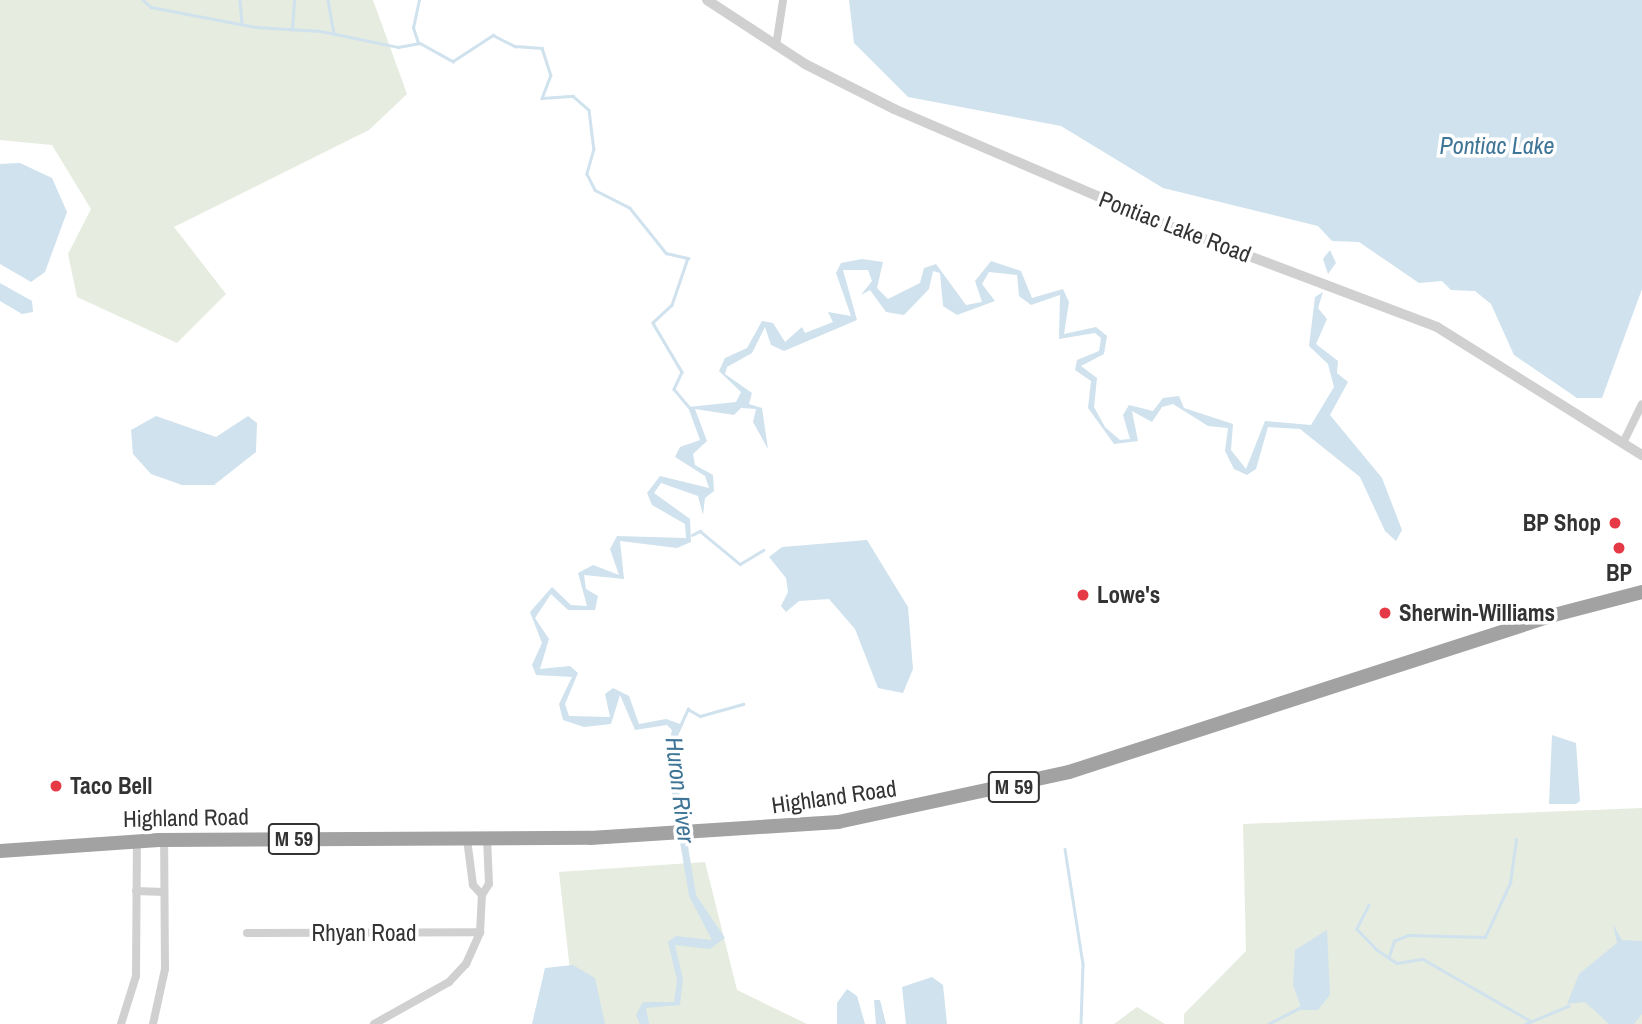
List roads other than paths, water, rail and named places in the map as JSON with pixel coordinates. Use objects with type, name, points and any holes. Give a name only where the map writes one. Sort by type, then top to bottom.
[{"type":"highway","name":"Highland Road","points":[[0,851],[164,839],[637,837],[723,833],[838,822],[1007,789],[1642,592]]},
{"type":"street","name":"Pontiac Lake Road","points":[[707,0],[776,46],[852,89],[1024,167],[1437,327],[1642,455]]},
{"type":"street","points":[[776,46],[783,0]]},
{"type":"street","points":[[1623,443],[1642,404]]},
{"type":"street","points":[[153,1024],[165,969],[164,839]]},
{"type":"street","points":[[467,839],[473,885],[482,895]]},
{"type":"street","points":[[374,1024],[449,982],[466,964],[480,932],[482,895],[489,884],[486,839]]},
{"type":"street","points":[[121,1024],[135,976],[137,841]]},
{"type":"street","points":[[136,891],[164,892]]},
{"type":"street","name":"Rhyan Road","points":[[247,933],[480,932]]},
{"type":"water","name":"Pontiac Lake","points":[[849,0],[1642,0],[1642,289],[1602,398],[1577,398],[1514,355],[1491,304],[1475,291],[1451,290],[1442,281],[1419,283],[1359,242],[1332,241],[1318,226],[1163,188],[1061,126],[908,97],[854,43]]},
{"type":"water","points":[[20,163],[52,178],[67,212],[45,272],[31,282],[0,264],[0,164]]},
{"type":"water","points":[[1330,250],[1336,263],[1328,274],[1323,259]]},
{"type":"water","points":[[862,259],[883,262],[877,288],[888,299],[920,283],[924,268],[936,264],[966,305],[982,302],[975,281],[991,261],[1021,271],[1032,298],[1063,289],[1069,302],[1064,334],[1096,327],[1107,336],[1104,354],[1081,366],[1097,378],[1094,407],[1105,427],[1120,440],[1130,439],[1123,415],[1129,405],[1153,411],[1163,398],[1179,396],[1184,408],[1233,424],[1231,450],[1246,469],[1265,421],[1311,425],[1334,387],[1328,364],[1309,346],[1315,297],[1323,292],[1318,308],[1327,319],[1316,344],[1338,361],[1337,373],[1348,382],[1330,415],[1382,478],[1402,530],[1396,541],[1385,531],[1360,477],[1300,429],[1268,427],[1256,469],[1247,475],[1234,469],[1225,451],[1228,428],[1208,426],[1173,404],[1162,407],[1152,422],[1132,411],[1138,441],[1114,444],[1088,408],[1091,381],[1075,370],[1077,360],[1099,351],[1101,338],[1095,333],[1059,339],[1060,295],[1031,305],[1019,296],[1017,275],[989,272],[982,284],[995,301],[957,315],[943,306],[940,273],[933,271],[929,289],[904,315],[886,312],[870,290],[861,295],[872,281],[868,270],[843,270],[857,320],[784,351],[771,345],[765,327],[752,353],[727,367],[725,374],[752,393],[749,404],[762,408],[768,449],[753,422],[756,409],[741,408],[734,415],[695,409],[707,441],[693,454],[695,465],[713,475],[714,491],[705,498],[703,515],[698,496],[661,483],[654,493],[690,519],[691,542],[677,548],[620,541],[624,579],[584,575],[586,589],[598,596],[595,610],[568,610],[551,594],[535,618],[549,639],[540,669],[570,666],[578,673],[565,704],[569,716],[610,717],[605,694],[613,688],[629,696],[639,724],[666,719],[683,725],[672,748],[696,895],[725,938],[710,949],[675,945],[683,979],[680,1005],[646,1008],[649,1024],[640,1024],[636,1015],[643,1002],[674,1002],[677,980],[668,942],[676,936],[712,940],[689,896],[666,758],[672,730],[667,725],[635,730],[620,695],[611,724],[584,727],[563,720],[559,704],[572,677],[536,675],[532,665],[542,643],[530,612],[552,587],[571,605],[587,606],[578,573],[593,565],[619,575],[610,549],[617,536],[686,538],[685,524],[652,505],[647,493],[660,476],[709,488],[705,476],[675,457],[680,447],[700,440],[688,407],[736,402],[741,392],[719,371],[725,358],[747,348],[762,321],[773,323],[785,342],[802,327],[805,333],[833,322],[828,312],[851,316],[836,273],[841,263]]},
{"type":"water","points":[[0,283],[32,301],[33,312],[22,314],[0,301]]},
{"type":"water","points":[[156,416],[216,437],[248,416],[257,423],[256,452],[214,485],[182,485],[151,474],[133,454],[131,430]]},
{"type":"water","points":[[867,540],[908,607],[913,669],[903,693],[878,688],[855,629],[829,599],[799,601],[786,612],[781,606],[788,592],[786,578],[769,557],[782,547]]},
{"type":"water","points":[[1552,735],[1576,743],[1580,801],[1576,804],[1549,804]]},
{"type":"water","points":[[1613,924],[1622,940],[1642,941],[1642,1014],[1634,1024],[1609,1024],[1585,1002],[1567,1004],[1579,974],[1617,943]]},
{"type":"water","points":[[1327,930],[1330,995],[1318,1010],[1302,1010],[1293,985],[1295,950]]},
{"type":"water","points":[[573,965],[595,978],[605,1024],[532,1024],[545,968]]},
{"type":"water","points":[[932,977],[943,985],[947,1024],[906,1024],[902,987]]},
{"type":"water","points":[[847,989],[857,996],[865,1024],[837,1024],[837,1003]]},
{"type":"water","points":[[874,1000],[880,1000],[886,1024],[876,1024]]},
{"type":"waterway","points":[[143,0],[151,7],[256,27],[321,31],[398,47],[420,43],[453,61],[493,35],[515,46],[542,48],[551,75],[542,98],[573,96],[589,110],[594,149],[587,174],[595,190],[630,208],[666,253],[688,258],[672,305],[653,323],[682,372],[674,389],[689,407]]},
{"type":"waterway","points":[[240,0],[242,23]]},
{"type":"waterway","points":[[292,30],[294,0]]},
{"type":"waterway","points":[[328,0],[334,34]]},
{"type":"waterway","points":[[418,43],[413,28],[419,0]]},
{"type":"waterway","points":[[692,535],[700,531],[740,564],[763,550]]},
{"type":"waterway","name":"Huron River","points":[[680,726],[688,709],[700,716],[743,704]]},
{"type":"waterway","points":[[1389,956],[1394,941],[1408,935],[1485,937],[1510,883],[1516,839]]},
{"type":"waterway","points":[[1065,849],[1083,964],[1081,1024]]},
{"type":"waterway","points":[[1369,905],[1357,929],[1376,949],[1397,963],[1423,959],[1529,1020]]},
{"type":"waterway","points":[[1525,1024],[1568,1006]]},
{"type":"waterway","points":[[1268,1024],[1301,1007]]},
{"type":"place","name":"BP Shop","points":[[1615,523]]},
{"type":"place","name":"BP","points":[[1619,548]]},
{"type":"place","name":"Lowe's","points":[[1083,595]]},
{"type":"place","name":"Sherwin-Williams","points":[[1385,613]]},
{"type":"place","name":"Taco Bell","points":[[56,786]]}]
